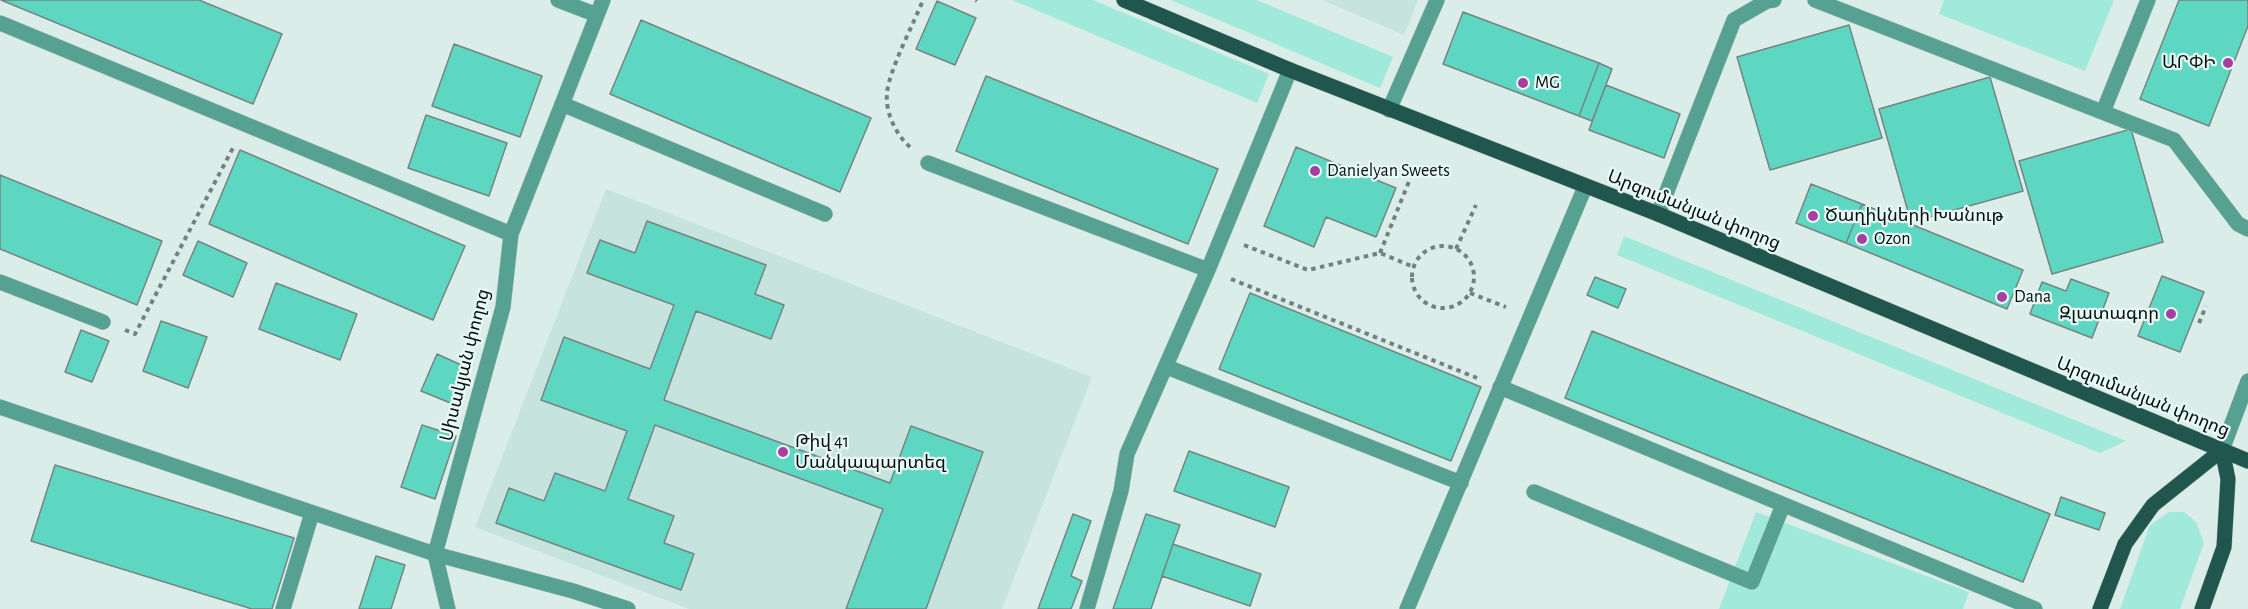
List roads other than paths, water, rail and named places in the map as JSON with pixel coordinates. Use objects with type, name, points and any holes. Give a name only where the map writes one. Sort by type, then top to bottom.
[{"type":"main road","name":"Արզումանյան փողոց","points":[[1124,0],[1389,110],[1658,214],[2248,461]]},
{"type":"main road","points":[[2100,609],[2125,544],[2153,505],[2222,450],[2228,479],[2223,547],[2202,609]]},
{"type":"street","points":[[558,0],[597,15]]},
{"type":"street","name":"Սիսակյան փողոց","points":[[448,609],[435,554],[503,307],[511,234],[603,0]]},
{"type":"street","points":[[1389,110],[1437,0]]},
{"type":"street","points":[[1658,214],[1734,20],[1767,1],[1773,0]]},
{"type":"street","points":[[1815,0],[2174,140],[2238,224],[2248,229]]},
{"type":"street","points":[[2103,112],[2148,0]]},
{"type":"street","points":[[0,23],[511,234]]},
{"type":"street","points":[[1087,609],[1121,492],[1127,454],[1167,367],[1290,70]]},
{"type":"street","points":[[562,104],[825,214]]},
{"type":"street","points":[[928,163],[1208,270]]},
{"type":"street","points":[[1407,609],[1585,187]]},
{"type":"street","points":[[0,282],[103,322]]},
{"type":"street","points":[[1167,367],[1461,483]]},
{"type":"street","points":[[2222,450],[2248,381]]},
{"type":"street","points":[[1500,387],[2035,609]]},
{"type":"street","points":[[0,407],[435,554],[573,591],[628,609]]},
{"type":"street","points":[[1534,492],[1752,582],[1783,505]]},
{"type":"street","points":[[283,609],[312,513]]},
{"type":"place","name":"ԱՐՓԻ","points":[[2228,63]]},
{"type":"place","name":"MG","points":[[1523,83]]},
{"type":"place","name":"Danielyan Sweets","points":[[1315,171]]},
{"type":"place","name":"Ծաղիկների Խանութ","points":[[1813,216]]},
{"type":"place","name":"Ozon","points":[[1862,239]]},
{"type":"place","name":"Dana","points":[[2002,297]]},
{"type":"place","name":"Զլատագոր","points":[[2171,314]]},
{"type":"place","name":"Թիվ 41 Մանկապարտեզ","points":[[783,452]]}]
